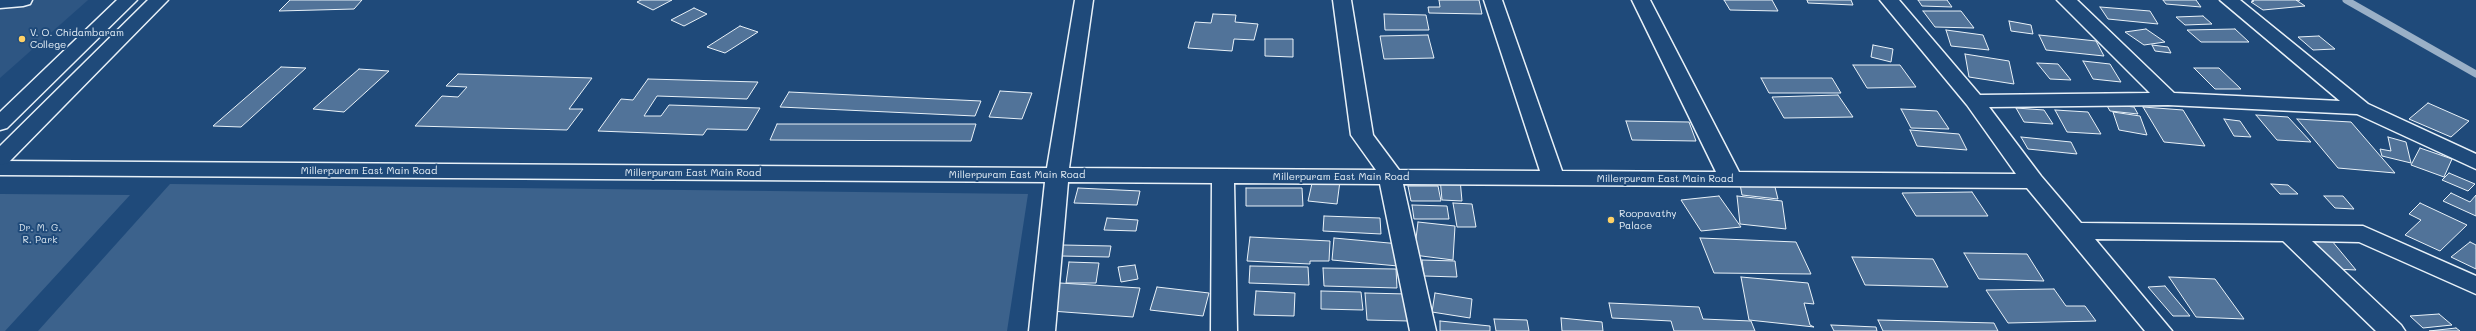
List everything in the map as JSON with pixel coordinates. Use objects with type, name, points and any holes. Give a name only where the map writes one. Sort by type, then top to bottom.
[{"type":"street","points":[[0,2],[23,0]]},
{"type":"street","points":[[0,124],[128,0]]},
{"type":"street","points":[[0,158],[159,0]]},
{"type":"street","points":[[1042,331],[1057,175],[1084,0]]},
{"type":"street","points":[[1342,0],[1362,135],[1389,172],[1423,331]]},
{"type":"street","points":[[1494,0],[1553,178]]},
{"type":"street","points":[[1641,0],[1731,179]]},
{"type":"street","points":[[1889,0],[1974,100],[2033,181],[2077,231],[2159,331]]},
{"type":"street","points":[[2066,0],[2168,99]]},
{"type":"street","points":[[2228,0],[2361,108],[2476,162]]},
{"type":"street","points":[[1974,100],[2168,99],[2361,108]]},
{"type":"street","name":"Millerpuram East Main Road","points":[[0,168],[2033,181]]},
{"type":"street","points":[[1223,176],[1224,331]]},
{"type":"street","points":[[2077,231],[2363,234],[2476,286]]},
{"type":"street","points":[[2289,233],[2392,331]]},
{"type":"shaded area","name":"V. O. Chidambaram College","points":[[0,0],[88,0],[0,78]]},
{"type":"green space","points":[[170,184],[1028,194],[1007,331],[38,331]]},
{"type":"green space","name":"Dr. M. G. R. Park","points":[[0,194],[130,195],[5,331],[0,331]]},
{"type":"building","points":[[290,0],[362,0],[354,9],[279,11]]},
{"type":"building","points":[[641,0],[672,0],[653,10],[637,2]]},
{"type":"building","points":[[1439,0],[1479,0],[1482,14],[1429,13],[1428,7],[1440,7]]},
{"type":"building","points":[[1724,0],[1772,0],[1778,11],[1730,10]]},
{"type":"building","points":[[1807,0],[1851,0],[1853,5],[1808,3]]},
{"type":"building","points":[[1918,0],[1947,0],[1952,7],[1922,6]]},
{"type":"building","points":[[2163,0],[2196,0],[2201,7],[2166,4]]},
{"type":"building","points":[[2252,0],[2296,0],[2305,6],[2263,10],[2251,2],[2254,1]]},
{"type":"building","points":[[2100,7],[2150,11],[2158,24],[2108,19]]},
{"type":"building","points":[[694,8],[707,14],[684,26],[671,20]]},
{"type":"building","points":[[1923,11],[1961,11],[1974,28],[1935,27]]},
{"type":"building","points":[[1213,14],[1236,15],[1235,22],[1258,24],[1254,40],[1234,39],[1232,51],[1188,48],[1195,22],[1211,23]]},
{"type":"building","points":[[1384,14],[1426,15],[1429,30],[1385,30]]},
{"type":"building","points":[[2203,16],[2212,24],[2185,25],[2176,17]]},
{"type":"building","points":[[2009,21],[2031,25],[2033,34],[2011,31]]},
{"type":"building","points":[[740,26],[758,32],[725,53],[707,47]]},
{"type":"building","points":[[2146,29],[2165,42],[2144,45],[2125,32]]},
{"type":"building","points":[[2235,29],[2249,42],[2201,42],[2187,30]]},
{"type":"building","points":[[1946,30],[1983,35],[1989,50],[1951,46]]},
{"type":"building","points":[[1428,35],[1434,58],[1384,59],[1380,36]]},
{"type":"building","points":[[2039,35],[2096,41],[2104,56],[2046,50]]},
{"type":"building","points":[[2319,36],[2335,49],[2313,50],[2298,37]]},
{"type":"building","points":[[1265,39],[1293,39],[1293,57],[1265,56]]},
{"type":"building","points":[[1873,45],[1893,49],[1891,62],[1871,57]]},
{"type":"building","points":[[2152,45],[2168,47],[2171,53],[2155,51]]},
{"type":"building","points":[[1965,54],[2009,61],[2014,84],[1969,77]]},
{"type":"building","points":[[2083,61],[2110,64],[2121,82],[2093,79]]},
{"type":"building","points":[[2037,63],[2058,64],[2071,80],[2050,79]]},
{"type":"building","points":[[1853,65],[1900,65],[1916,87],[1867,88]]},
{"type":"building","points":[[281,67],[306,68],[241,127],[213,126]]},
{"type":"building","points":[[2194,68],[2219,68],[2241,89],[2215,89]]},
{"type":"building","points":[[359,69],[389,71],[344,112],[313,109]]},
{"type":"building","points":[[458,74],[592,78],[569,109],[583,109],[567,130],[415,126],[442,96],[458,97],[467,87],[446,86]]},
{"type":"building","points":[[1761,78],[1832,78],[1841,93],[1769,93]]},
{"type":"building","points":[[648,79],[758,82],[747,99],[657,96],[644,116],[661,116],[669,105],[760,108],[747,130],[707,129],[703,135],[598,131],[621,99],[633,100]]},
{"type":"building","points":[[1000,91],[1032,93],[1022,119],[989,117]]},
{"type":"building","points":[[789,92],[981,101],[975,116],[780,107]]},
{"type":"building","points":[[1838,95],[1853,117],[1784,118],[1772,97]]},
{"type":"building","points":[[2428,103],[2469,121],[2451,137],[2409,119]]},
{"type":"building","points":[[2106,104],[2134,107],[2138,114],[2110,111]]},
{"type":"building","points":[[2143,107],[2183,110],[2205,146],[2164,142]]},
{"type":"building","points":[[2016,108],[2044,110],[2053,124],[2024,122]]},
{"type":"building","points":[[1901,109],[1937,111],[1949,129],[1911,128]]},
{"type":"building","points":[[2055,110],[2088,112],[2101,134],[2067,132]]},
{"type":"building","points":[[2113,112],[2140,116],[2147,135],[2119,130]]},
{"type":"building","points":[[2256,115],[2288,117],[2311,142],[2277,140]]},
{"type":"building","points":[[2224,119],[2240,121],[2251,137],[2234,136]]},
{"type":"building","points":[[2297,119],[2351,122],[2395,173],[2338,168]]},
{"type":"building","points":[[1626,121],[1689,122],[1696,141],[1632,140]]},
{"type":"building","points":[[777,124],[976,124],[971,141],[770,140]]},
{"type":"building","points":[[1910,130],[1959,134],[1967,150],[1917,146]]},
{"type":"building","points":[[2021,137],[2071,142],[2077,154],[2028,149]]},
{"type":"building","points":[[2388,137],[2406,142],[2411,163],[2382,156],[2380,149],[2391,151]]},
{"type":"building","points":[[2420,148],[2452,159],[2444,177],[2411,165]]},
{"type":"building","points":[[2449,173],[2475,184],[2468,191],[2442,180]]},
{"type":"building","points":[[1440,178],[1460,179],[1462,201],[1442,200]]},
{"type":"building","points":[[1313,179],[1340,181],[1337,204],[1308,201]]},
{"type":"building","points":[[1740,184],[1775,187],[1778,199],[1742,195]]},
{"type":"building","points":[[2271,184],[2288,185],[2298,194],[2280,194]]},
{"type":"building","points":[[1408,186],[1438,186],[1441,201],[1411,201]]},
{"type":"building","points":[[1078,188],[1140,191],[1137,205],[1074,203]]},
{"type":"building","points":[[1246,188],[1302,188],[1303,206],[1246,206]]},
{"type":"building","points":[[1972,192],[1988,216],[1916,216],[1902,193]]},
{"type":"building","points":[[2451,193],[2470,202],[2476,195],[2476,216],[2443,201]]},
{"type":"building","points":[[1719,196],[1741,227],[1701,231],[1681,200]]},
{"type":"building","points":[[1737,196],[1782,201],[1786,229],[1740,224]]},
{"type":"building","points":[[2324,196],[2343,196],[2354,209],[2335,208]]},
{"type":"building","points":[[1453,203],[1472,204],[1476,227],[1457,227]]},
{"type":"building","points":[[2420,203],[2467,225],[2440,251],[2405,235],[2421,220],[2409,214]]},
{"type":"building","points":[[1412,205],[1447,206],[1449,219],[1414,219]]},
{"type":"building","points":[[1324,216],[1380,218],[1381,234],[1323,231]]},
{"type":"building","points":[[1107,218],[1138,220],[1136,231],[1104,230]]},
{"type":"building","points":[[1418,222],[1455,226],[1453,260],[1414,255]]},
{"type":"building","points":[[1250,237],[1330,241],[1329,261],[1310,261],[1310,264],[1247,261]]},
{"type":"building","points":[[1334,238],[1400,244],[1398,266],[1332,260]]},
{"type":"building","points":[[1700,238],[1796,242],[1811,274],[1714,273]]},
{"type":"building","points":[[2310,240],[2332,241],[2356,270],[2334,269]]},
{"type":"building","points":[[2470,242],[2476,245],[2476,269],[2451,257]]},
{"type":"building","points":[[1063,245],[1111,246],[1109,257],[1061,256]]},
{"type":"building","points":[[1964,253],[2027,254],[2044,281],[1979,279]]},
{"type":"building","points":[[1852,257],[1933,259],[1948,287],[1865,285]]},
{"type":"building","points":[[1422,260],[1455,261],[1457,277],[1424,276]]},
{"type":"building","points":[[1069,262],[1099,263],[1096,283],[1066,283]]},
{"type":"building","points":[[1135,265],[1138,279],[1121,282],[1118,267]]},
{"type":"building","points":[[1250,266],[1308,267],[1309,285],[1249,283]]},
{"type":"building","points":[[1323,268],[1396,269],[1397,288],[1324,286]]},
{"type":"building","points":[[1741,277],[1808,283],[1814,304],[1804,303],[1810,325],[1814,327],[1749,320]]},
{"type":"building","points":[[2169,277],[2215,279],[2244,319],[2196,317]]},
{"type":"building","points":[[1060,283],[1140,288],[1133,317],[1051,311]]},
{"type":"building","points":[[2165,286],[2190,316],[2173,316],[2148,287]]},
{"type":"building","points":[[1157,287],[1209,293],[1203,316],[1150,310]]},
{"type":"building","points":[[2054,289],[2066,306],[2085,306],[2096,321],[2008,323],[1986,290]]},
{"type":"building","points":[[1256,291],[1295,293],[1294,316],[1254,315]]},
{"type":"building","points":[[1321,291],[1361,292],[1363,310],[1321,309]]},
{"type":"building","points":[[1365,293],[1407,294],[1409,321],[1367,320]]},
{"type":"building","points":[[1435,293],[1472,299],[1470,318],[1432,312]]},
{"type":"building","points":[[1609,303],[1699,307],[1703,319],[1751,321],[1755,331],[1674,331],[1671,321],[1612,318]]},
{"type":"building","points":[[2439,314],[2452,325],[2423,328],[2410,316]]},
{"type":"building","points":[[1561,318],[1602,322],[1603,331],[1562,331]]},
{"type":"building","points":[[1494,319],[1527,320],[1529,331],[1496,331]]},
{"type":"building","points":[[1878,320],[1994,323],[1998,331],[1883,331]]},
{"type":"building","points":[[1440,321],[1490,326],[1490,331],[1440,331]]},
{"type":"building","points":[[1831,325],[1876,327],[1877,331],[1834,331]]},
{"type":"building","points":[[2456,328],[2460,331],[2429,331]]},
{"type":"waterway","points":[[2346,0],[2476,74]]},
{"type":"place","name":"V. O. Chidambaram College","points":[[22,39]]},
{"type":"place","name":"Roopavathy Palace","points":[[1611,220]]}]
